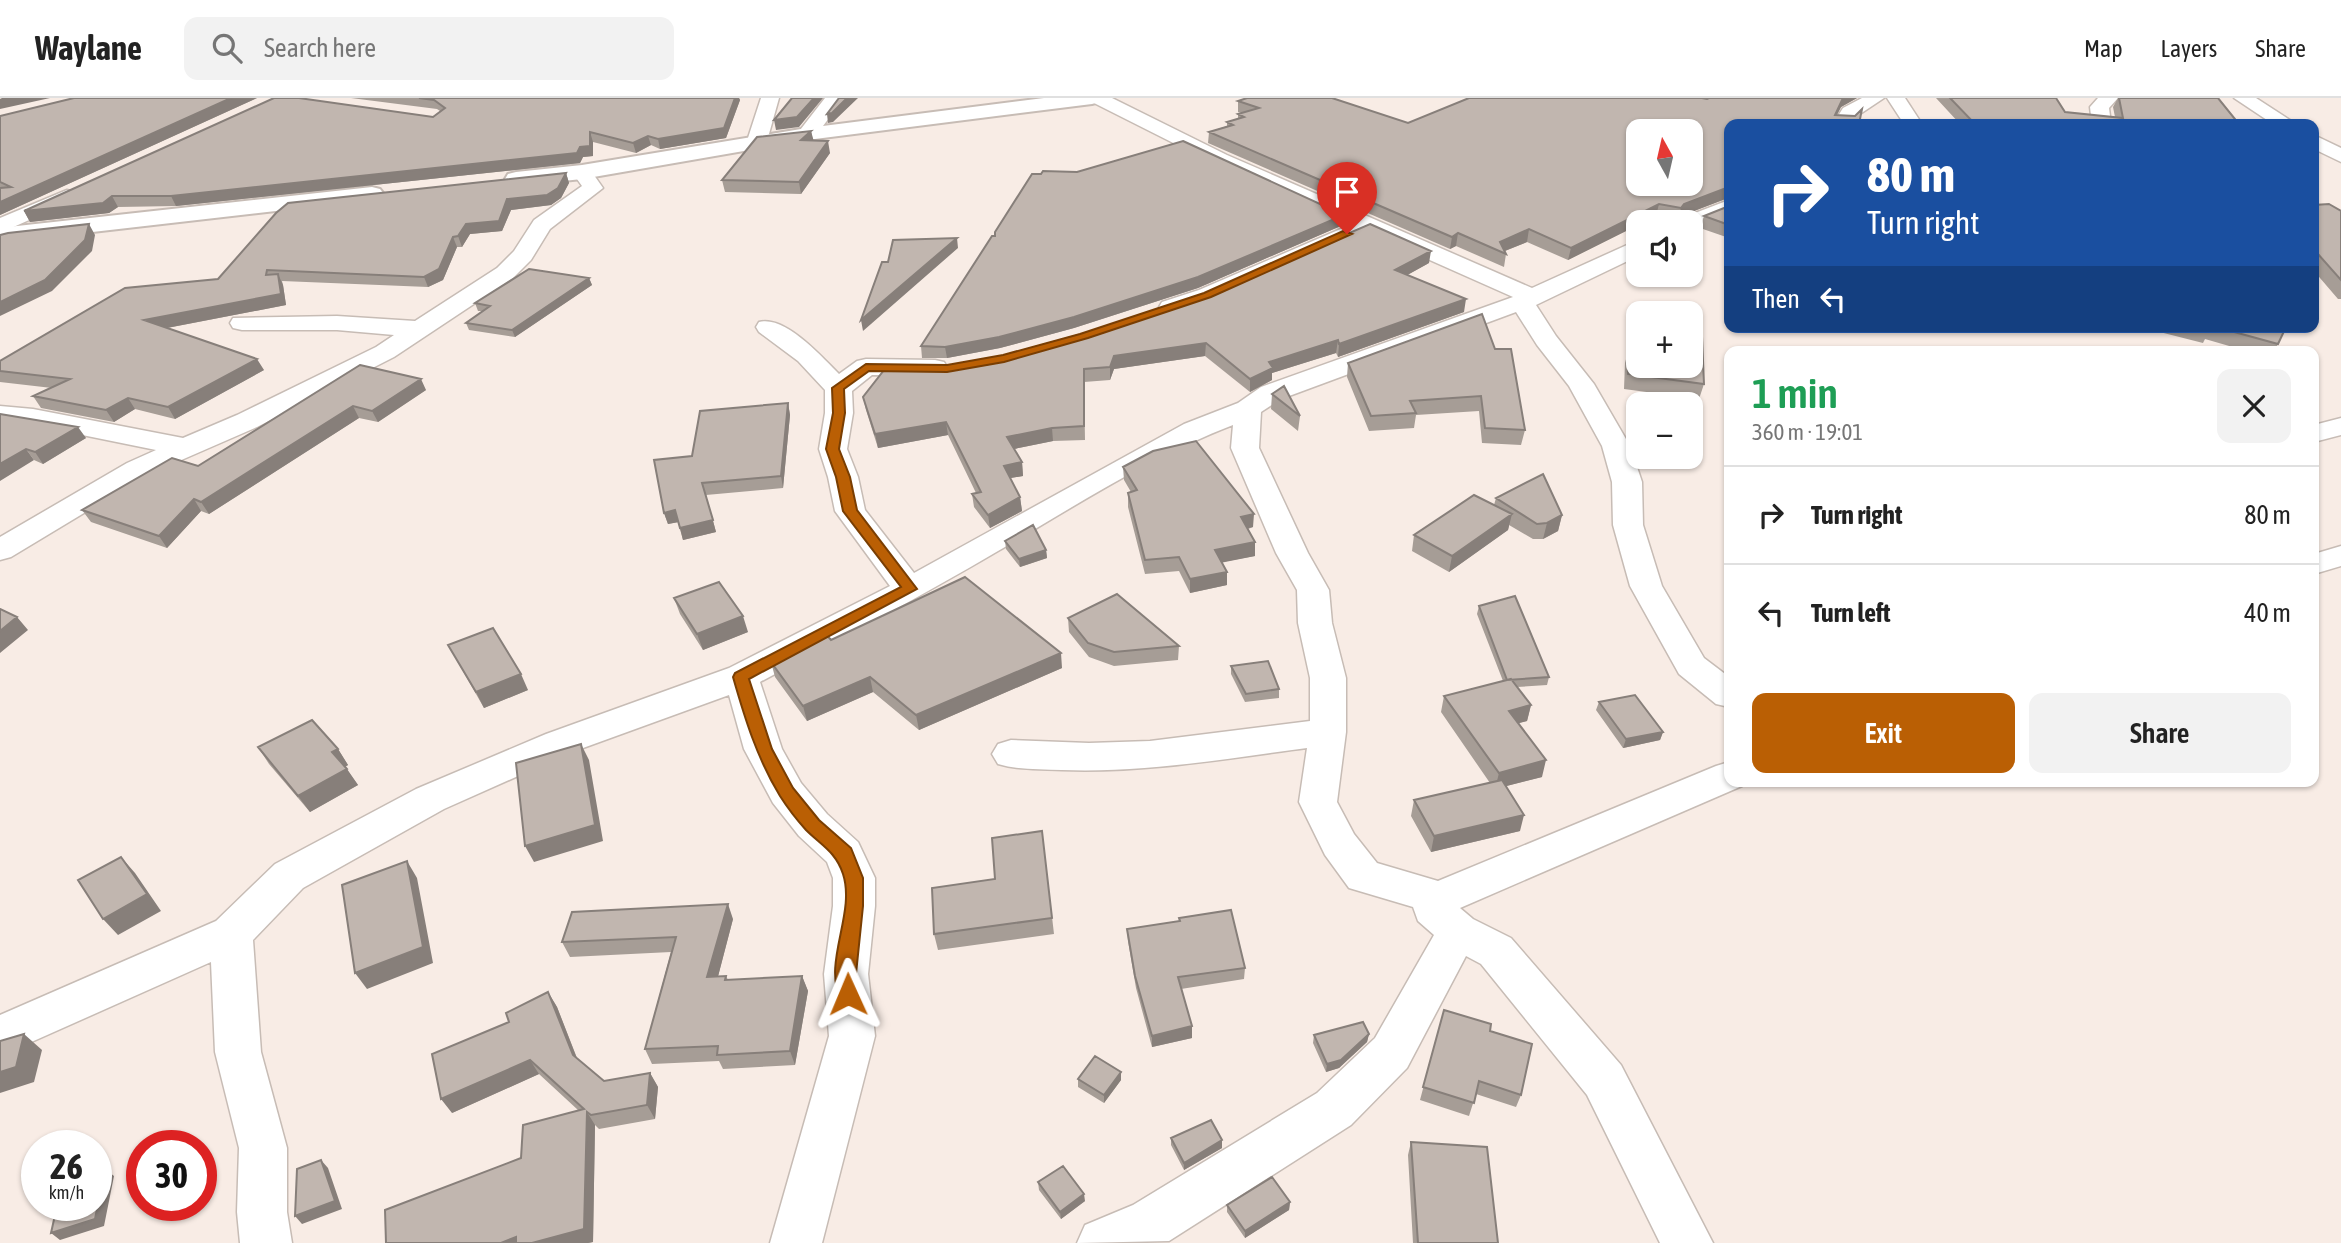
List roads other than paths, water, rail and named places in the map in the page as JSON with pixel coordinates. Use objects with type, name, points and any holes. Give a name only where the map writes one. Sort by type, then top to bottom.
[{"type":"main road","points":[[488,182],[582,172],[807,134],[1092,98]]},
{"type":"main road","points":[[2,233],[393,192]]},
{"type":"street","points":[[757,141],[770,98]]},
{"type":"street","points":[[807,134],[835,98]]},
{"type":"street","points":[[1098,98],[1220,159],[1527,300],[1546,340],[1581,384],[1616,446],[1627,482],[1628,525],[1646,586],[1691,666],[1724,691]]},
{"type":"street","points":[[1845,119],[1850,112],[1875,98]]},
{"type":"street","points":[[1896,98],[1915,119]]},
{"type":"street","points":[[2101,119],[2099,107],[2109,98]]},
{"type":"street","points":[[2243,98],[2278,119]]},
{"type":"street","points":[[2319,144],[2341,156]]},
{"type":"street","points":[[0,550],[125,476],[184,447],[247,421],[374,358],[421,329],[505,273],[523,255],[542,225],[593,188],[582,172]]},
{"type":"street","points":[[2,233],[87,187]]},
{"type":"street","points":[[1703,217],[1724,208]]},
{"type":"street","points":[[1146,316],[1208,295],[1368,225]]},
{"type":"street","points":[[0,1036],[231,934],[289,876],[430,799],[559,743],[741,677],[909,589],[1034,516],[1194,430],[1248,409],[1271,393],[1527,300],[1626,253]]},
{"type":"street","points":[[242,323],[337,323],[421,329]]},
{"type":"street","points":[[768,327],[807,356],[838,388],[839,413],[833,449],[843,477],[850,511],[909,589]]},
{"type":"street","points":[[838,388],[866,367],[959,367]]},
{"type":"street","points":[[1248,409],[1245,448],[1292,553],[1313,590],[1315,624],[1328,678],[1328,732],[1318,802],[1339,844],[1363,876],[1449,914],[1496,951],[1604,1080],[1687,1243]]},
{"type":"street","points":[[0,414],[33,417],[184,447]]},
{"type":"street","points":[[2319,433],[2341,426]]},
{"type":"street","points":[[2319,563],[2341,556]]},
{"type":"street","points":[[741,677],[763,749],[787,793],[813,825],[844,853],[853,878],[854,906],[846,974],[852,1036],[796,1243]]},
{"type":"street","points":[[1011,754],[1089,757],[1150,755],[1328,732]]},
{"type":"street","points":[[1103,1243],[1152,1223],[1334,1109],[1391,1052],[1449,914],[1724,778]]},
{"type":"street","points":[[231,934],[238,1052],[263,1149],[262,1212],[266,1243]]}]
